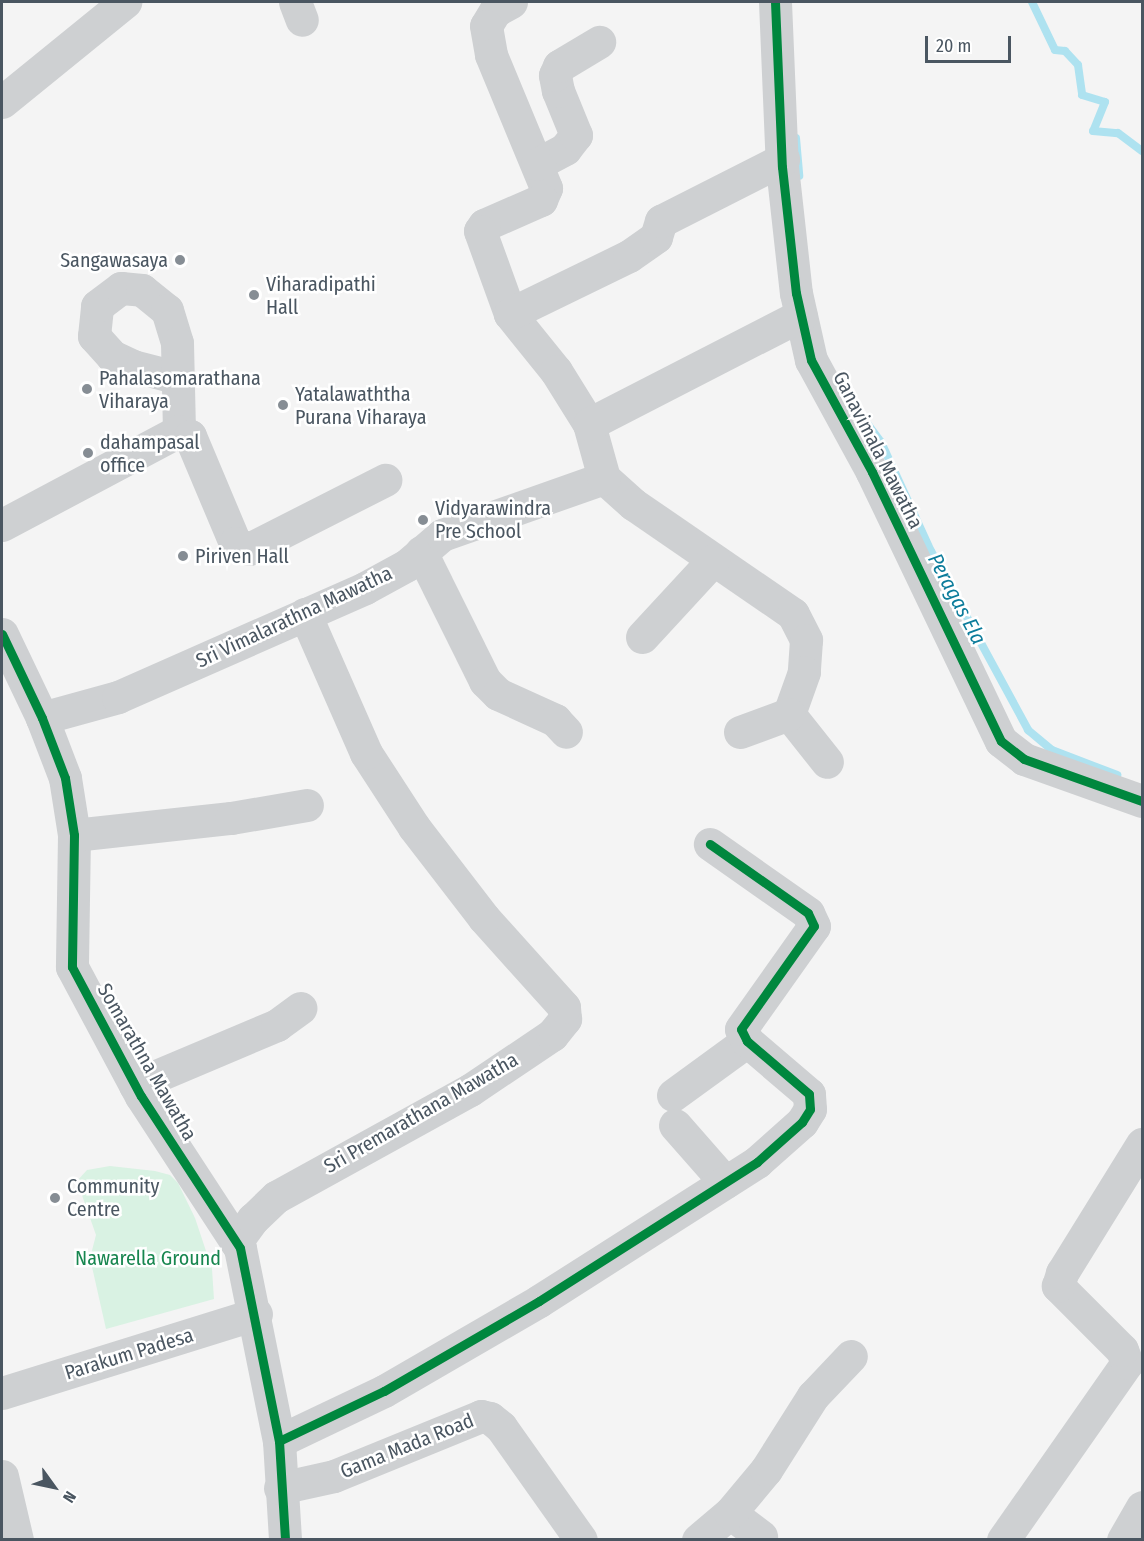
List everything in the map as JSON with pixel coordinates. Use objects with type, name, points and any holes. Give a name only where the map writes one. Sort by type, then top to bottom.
[{"type":"street","points":[[2,102],[125,2]]},
{"type":"street","points":[[511,2],[495,11],[486,26],[491,55],[546,188],[541,200],[484,225],[480,231],[510,314],[556,371],[589,424],[604,478],[633,504],[793,614],[806,640],[804,672],[789,714]]},
{"type":"street","name":"Ganavimala Mawatha","points":[[776,2],[783,159],[801,315],[811,360],[872,472],[984,713],[1001,741],[1024,759],[1143,801]]},
{"type":"street","points":[[537,164],[565,149],[576,135],[558,91],[555,75],[559,66],[599,42]]},
{"type":"street","points":[[510,314],[629,256],[656,237],[661,221],[783,159]]},
{"type":"street","points":[[589,424],[801,315]]},
{"type":"street","points":[[176,376],[179,431]]},
{"type":"street","points":[[179,431],[190,436],[235,543],[249,549],[385,480]]},
{"type":"street","points":[[2,525],[179,431]]},
{"type":"street","name":"Sri Vimalarathna Mawatha","points":[[42,718],[118,697],[365,588],[421,552],[442,535],[604,478]]},
{"type":"street","points":[[421,552],[484,681],[498,694],[555,720],[566,732]]},
{"type":"street","points":[[642,637],[713,560]]},
{"type":"street","name":"Sri Premarathana Mawatha","points":[[236,1242],[253,1219],[276,1197],[470,1090],[552,1035],[565,1019],[564,1007],[477,909],[366,753],[305,615]]},
{"type":"street","name":"Somarathna Mawatha","points":[[2,634],[42,718],[65,778],[74,835],[72,967],[135,1085],[236,1242],[256,1314],[279,1441],[280,1488],[285,1539]]},
{"type":"street","points":[[740,732],[789,714]]},
{"type":"street","points":[[789,714],[827,762]]},
{"type":"street","points":[[74,835],[231,818],[307,805]]},
{"type":"street","points":[[279,1441],[384,1391],[539,1301],[725,1182],[781,1142],[810,1109],[809,1094],[747,1041],[741,1029],[814,926],[808,914],[710,844]]},
{"type":"street","points":[[135,1085],[276,1025],[300,1008]]},
{"type":"street","points":[[725,1182],[674,1110],[747,1041]]},
{"type":"street","points":[[1003,1539],[1127,1363],[1122,1350],[1058,1286],[1062,1273],[1143,1144]]},
{"type":"street","name":"Parakum Padesa","points":[[2,1393],[256,1314]]},
{"type":"street","points":[[698,1539],[730,1513],[766,1470],[813,1396],[851,1356]]},
{"type":"street","name":"Gama Mada Road","points":[[280,1488],[334,1476],[481,1416],[490,1418],[501,1427],[581,1539]]},
{"type":"street","points":[[2,1476],[17,1539]]},
{"type":"street","points":[[1123,1539],[1143,1508]]},
{"type":"street","points":[[730,1513],[761,1536]]},
{"type":"green space","name":"Nawarella Ground","points":[[110,1166],[155,1171],[170,1175],[178,1183],[195,1218],[212,1269],[214,1299],[106,1329],[90,1258],[96,1235],[77,1181],[87,1170]]},
{"type":"waterway","points":[[1032,2],[1055,50],[1065,51],[1078,65],[1082,95],[1105,102],[1093,131],[1118,133],[1142,151]]},
{"type":"waterway","name":"Peragas Ela","points":[[796,138],[799,176]]},
{"type":"waterway","name":"Peragas Ela","points":[[849,399],[881,442],[931,551],[1028,730],[1052,750],[1117,775]]},
{"type":"cycle path","points":[[775,2],[782,167],[796,293],[811,360],[872,472],[1001,741],[1024,759],[1142,801]]},
{"type":"cycle path","points":[[2,634],[42,718],[65,778],[74,835],[72,967],[141,1096],[240,1248],[279,1441],[285,1540]]},
{"type":"cycle path","points":[[279,1441],[384,1391],[539,1301],[757,1162],[802,1122],[810,1109],[809,1094],[747,1041],[741,1029],[814,926],[808,913],[710,844]]},
{"type":"place","name":"Sangawasaya","points":[[180,260]]},
{"type":"place","name":"Viharadipathi Hall","points":[[254,295]]},
{"type":"place","name":"Pahalasomarathana Viharaya","points":[[87,389]]},
{"type":"place","name":"Yatalawaththa Purana Viharaya","points":[[283,405]]},
{"type":"place","name":"dahampasal office","points":[[88,453]]},
{"type":"place","name":"Vidyarawindra Pre School","points":[[423,520]]},
{"type":"place","name":"Piriven Hall","points":[[183,556]]},
{"type":"place","name":"Community Centre","points":[[55,1198]]}]
